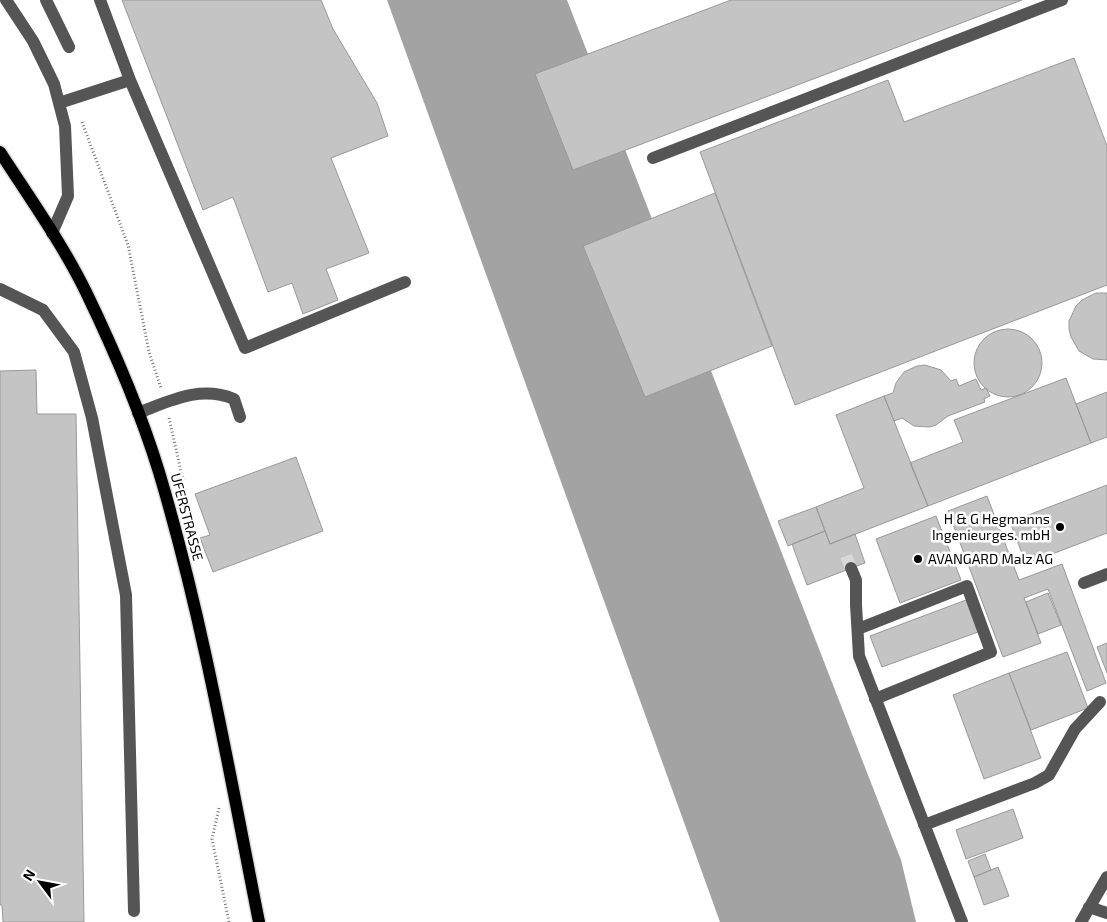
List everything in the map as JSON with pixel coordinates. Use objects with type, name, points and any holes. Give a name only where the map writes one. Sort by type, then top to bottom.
[{"type":"main road","name":"UFERSTRASSE","points":[[0,152],[52,233],[85,291],[124,376],[158,470],[186,572],[223,737],[259,922]]},
{"type":"street","points":[[6,0],[34,41],[54,84],[65,126],[68,196],[52,233]]},
{"type":"street","points":[[46,0],[69,47]]},
{"type":"street","points":[[100,0],[130,80],[245,348],[405,282]]},
{"type":"street","points":[[653,158],[1062,0]]},
{"type":"street","points":[[59,103],[130,80]]},
{"type":"street","points":[[0,289],[43,310],[74,352],[92,418],[126,595],[134,911]]},
{"type":"street","points":[[138,413],[182,396],[206,392],[234,399],[240,417]]},
{"type":"street","points":[[851,568],[856,580],[859,656],[962,922]]},
{"type":"street","points":[[1084,583],[1107,574]]},
{"type":"street","points":[[858,629],[967,586],[991,652],[875,700]]},
{"type":"street","points":[[924,825],[1035,783],[1049,775],[1075,729],[1100,702]]},
{"type":"street","points":[[1081,922],[1107,877]]},
{"type":"street","points":[[1090,907],[1107,913]]},
{"type":"path","points":[[220,803],[212,839],[229,922]]},
{"type":"shaded area","points":[[387,0],[567,0],[901,860],[916,922],[720,922]]},
{"type":"building","points":[[122,0],[321,0],[333,29],[377,103],[388,136],[331,158],[369,253],[326,269],[338,300],[303,314],[292,283],[268,292],[233,197],[203,210]]},
{"type":"building","points":[[731,0],[1022,0],[573,170],[535,74]]},
{"type":"building","points":[[1074,58],[1107,146],[1107,285],[795,405],[700,152],[888,80],[904,122]]},
{"type":"building","points":[[715,193],[772,346],[645,397],[583,246]]},
{"type":"building","points":[[1096,293],[1107,293],[1107,360],[1093,359],[1079,351],[1069,329],[1069,321],[1076,306],[1082,300]]},
{"type":"building","points":[[1008,329],[1021,332],[1032,339],[1039,350],[1042,363],[1039,376],[1032,387],[1021,394],[1008,397],[995,394],[984,387],[977,376],[974,363],[977,350],[984,339],[995,332]]},
{"type":"building","points":[[925,365],[941,370],[951,381],[956,379],[959,386],[976,379],[981,390],[986,388],[990,396],[984,399],[985,402],[948,416],[930,427],[914,426],[902,418],[894,421],[884,396],[893,393],[896,383],[904,372],[917,366]]},
{"type":"building","points":[[36,370],[37,414],[76,414],[84,922],[3,922],[2,905],[0,905],[0,371]]},
{"type":"building","points":[[1066,378],[1091,443],[928,506],[910,463],[963,442],[954,420]]},
{"type":"building","points":[[1107,392],[1107,437],[1091,443],[1076,404]]},
{"type":"building","points":[[884,396],[928,506],[830,544],[816,507],[864,488],[836,415]]},
{"type":"building","points":[[296,457],[323,531],[213,572],[200,538],[210,535],[195,494]]},
{"type":"building","name":"H & G Hegmanns Ingenieurges. mbH","points":[[1107,485],[1107,533],[1026,564],[1010,522]]},
{"type":"building","points":[[987,496],[1019,580],[1062,564],[1106,683],[1087,691],[1048,589],[1024,598],[1041,643],[1003,657],[948,511]]},
{"type":"building","points":[[816,507],[825,531],[788,546],[778,521]]},
{"type":"building","name":"AVANGARD Malz AG","points":[[936,516],[961,580],[900,603],[876,539]]},
{"type":"building","points":[[825,531],[830,544],[855,534],[865,563],[807,585],[792,544]]},
{"type":"building","points":[[1048,593],[1061,625],[1038,634],[1026,602]]},
{"type":"building","points":[[966,600],[978,632],[882,667],[870,636]]},
{"type":"building","points":[[1107,643],[1107,673],[1097,647]]},
{"type":"building","points":[[1067,652],[1088,708],[1031,730],[1009,673]]},
{"type":"building","points":[[1009,673],[1041,758],[984,779],[953,695]]},
{"type":"building","points":[[1013,809],[1023,838],[966,859],[956,830]]},
{"type":"building","points":[[985,854],[991,870],[974,877],[968,861]]},
{"type":"building","points":[[998,867],[1009,896],[984,905],[974,877]]},
{"type":"tunnel","points":[[846,556],[851,568]]},
{"type":"place","name":"H & G Hegmanns Ingenieurges. mbH","points":[[1060,527]]},
{"type":"place","name":"AVANGARD Malz AG","points":[[918,559]]}]
